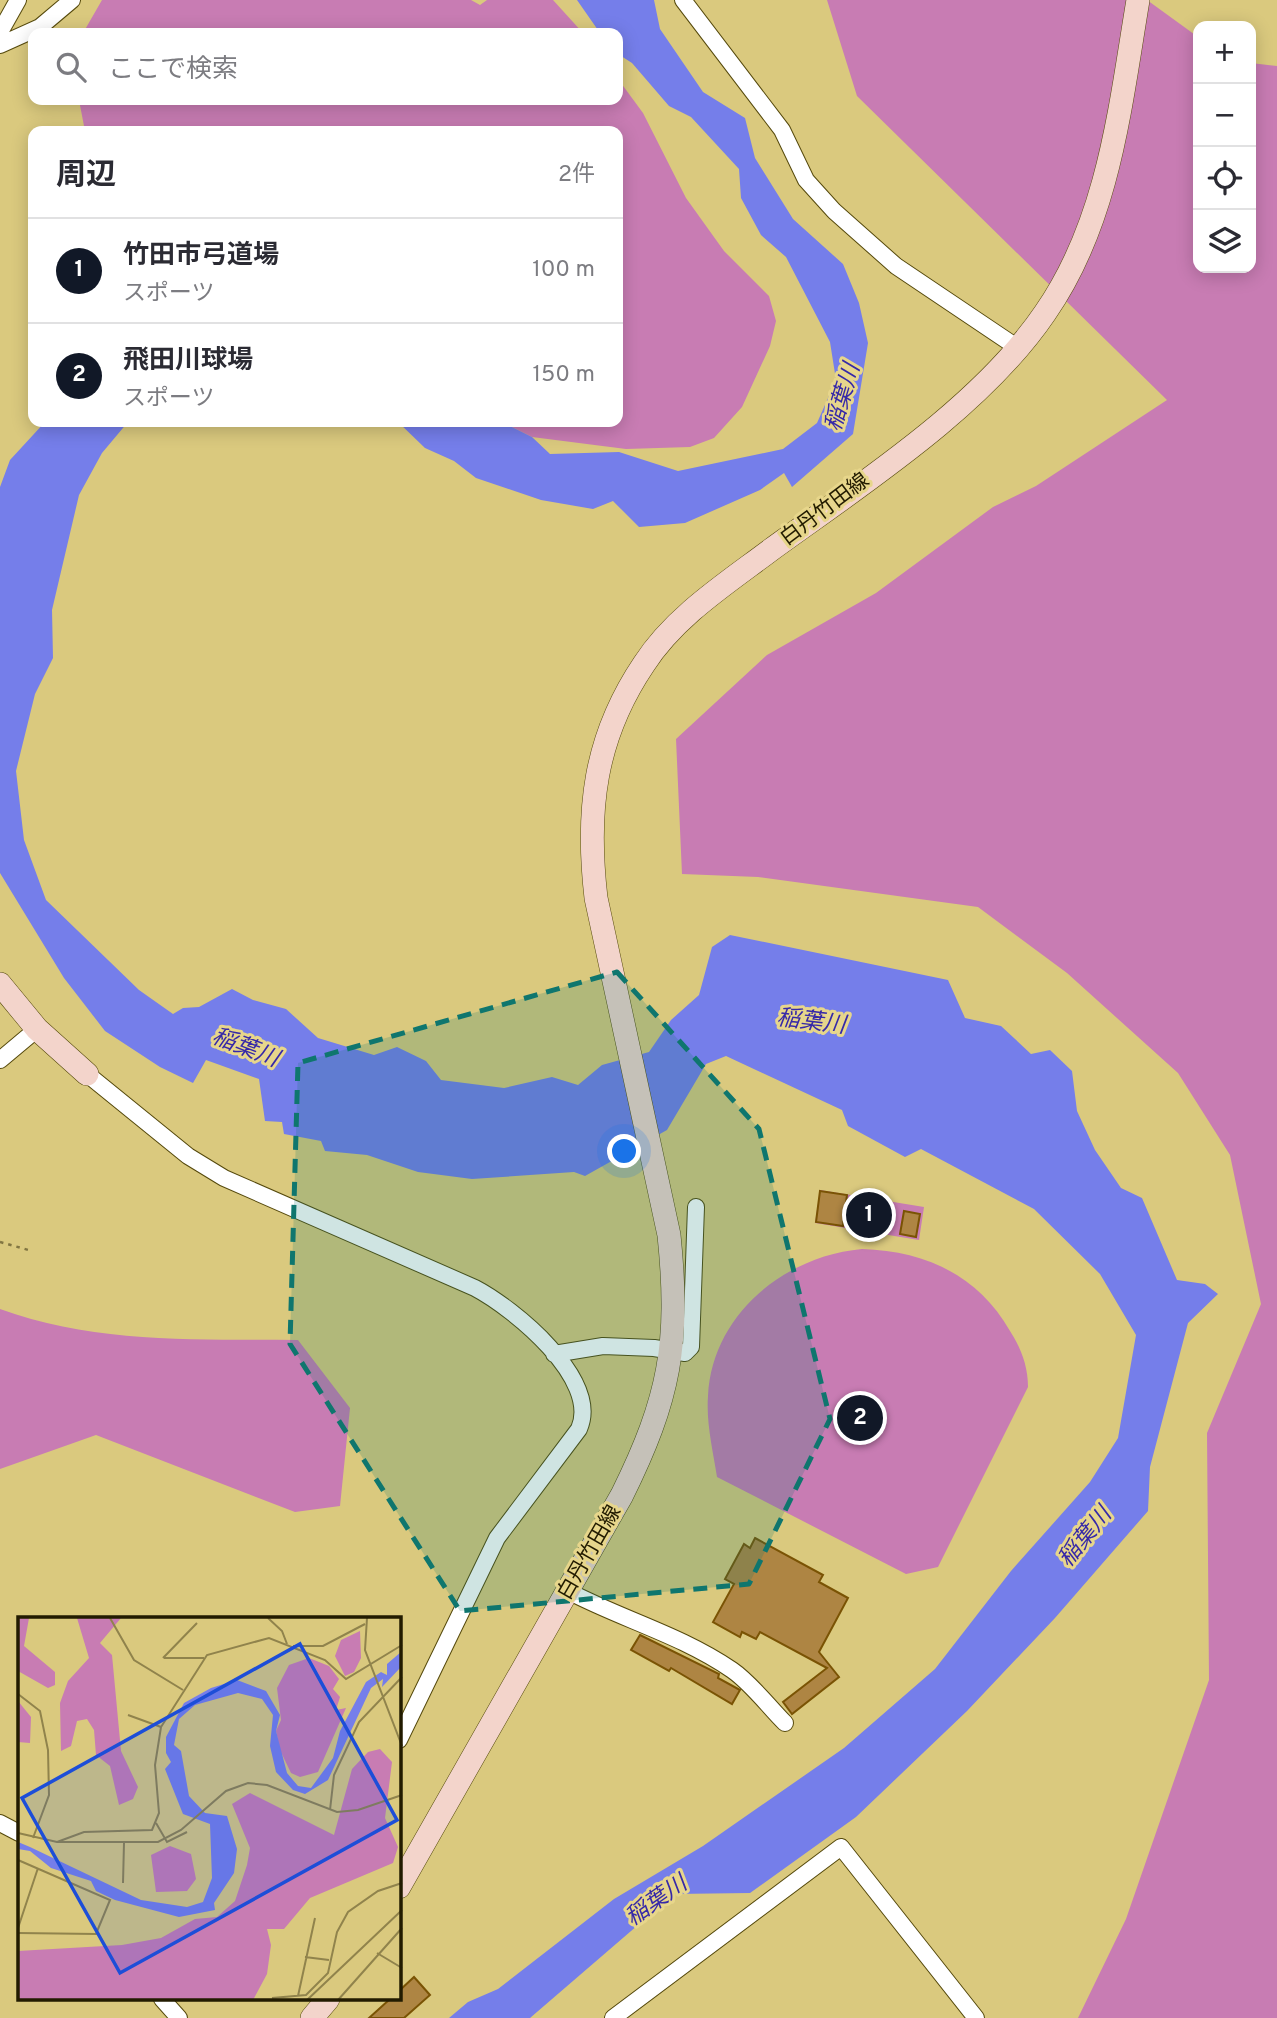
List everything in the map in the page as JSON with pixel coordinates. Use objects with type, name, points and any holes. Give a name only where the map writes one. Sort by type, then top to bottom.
[{"type":"main road","name":"白丹竹田線","points":[[401,1883],[645,1450],[663,1399],[672,1352],[674,1283],[669,1235],[596,898],[590,831],[604,743],[615,714],[644,663],[685,617],[925,434],[976,391],[1018,348],[1046,312],[1090,229],[1103,186],[1138,0]]},
{"type":"main road","points":[[0,984],[37,1029],[87,1074]]},
{"type":"main road","points":[[312,2018],[327,2000]]},
{"type":"street","points":[[0,32],[18,0]]},
{"type":"street","points":[[38,28],[72,0]]},
{"type":"street","points":[[682,0],[782,130],[806,180],[834,211],[896,266],[1018,348]]},
{"type":"street","points":[[0,45],[28,32]]},
{"type":"street","points":[[0,1060],[37,1029]]},
{"type":"street","points":[[87,1074],[188,1156],[224,1178],[475,1288],[509,1307],[554,1353],[579,1392],[581,1424],[497,1538],[401,1736]]},
{"type":"street","points":[[554,1353],[603,1346],[654,1348],[685,1353],[691,1347],[694,1336],[696,1208]]},
{"type":"street","points":[[568,1591],[597,1606],[649,1625],[733,1670],[785,1723]]},
{"type":"street","points":[[0,1823],[18,1832]]},
{"type":"street","points":[[613,2018],[841,1846],[976,2018]]},
{"type":"street","points":[[163,2000],[179,2018]]},
{"type":"path","points":[[0,1242],[32,1251]]},
{"type":"highlighted area","points":[[617,972],[759,1129],[830,1419],[749,1584],[460,1611],[290,1344],[298,1063]]},
{"type":"shaded area","points":[[102,0],[471,0],[480,5],[487,0],[553,0],[578,28],[86,28]]},
{"type":"shaded area","points":[[827,0],[1147,0],[1193,33],[1193,273],[1256,273],[1256,64],[1277,66],[1277,2018],[1078,2018],[1126,1919],[1209,1680],[1207,1433],[1261,1304],[1230,1155],[1178,1073],[1067,973],[978,907],[758,877],[682,874],[676,739],[767,655],[876,593],[993,507],[1036,486],[1167,400],[857,96]]},
{"type":"shaded area","points":[[623,86],[643,113],[686,198],[724,251],[769,296],[776,321],[770,346],[742,407],[714,438],[690,447],[626,449],[532,437],[512,427],[623,427],[623,126],[84,126],[80,105],[623,105]]},
{"type":"shaded area","points":[[820,1190],[924,1207],[919,1240],[815,1223]]},
{"type":"shaded area","points":[[862,1249],[907,1255],[928,1261],[966,1281],[997,1311],[1017,1344],[1027,1372],[1028,1387],[938,1567],[906,1574],[717,1477],[710,1437],[708,1396],[713,1366],[723,1339],[738,1315],[758,1294],[780,1277],[806,1263],[833,1254]]},
{"type":"shaded area","points":[[0,1309],[36,1320],[110,1334],[185,1339],[298,1340],[350,1408],[340,1506],[295,1512],[96,1435],[0,1469]]},
{"type":"water","name":"稲葉川","points":[[577,0],[654,0],[660,29],[703,92],[745,118],[755,158],[793,219],[843,264],[859,303],[868,343],[853,434],[792,487],[784,473],[760,490],[685,523],[639,527],[613,501],[593,509],[541,500],[476,478],[454,461],[425,448],[403,427],[512,427],[532,437],[550,454],[619,452],[678,471],[783,449],[817,423],[836,380],[830,342],[786,257],[761,235],[741,198],[739,169],[691,117],[669,106],[632,63],[623,57],[623,28],[597,28]]},
{"type":"water","name":"稲葉川","points":[[40,427],[124,427],[102,453],[79,495],[52,610],[53,658],[35,694],[16,771],[24,840],[46,900],[139,990],[173,1014],[183,1008],[199,1007],[232,989],[253,1000],[286,1009],[318,1038],[374,1055],[397,1047],[426,1061],[441,1080],[504,1088],[552,1077],[578,1085],[602,1065],[649,1052],[671,1020],[699,995],[712,947],[730,935],[948,980],[965,1018],[1001,1026],[1031,1054],[1050,1050],[1072,1071],[1077,1111],[1095,1150],[1121,1188],[1142,1198],[1177,1280],[1205,1284],[1218,1294],[1188,1323],[1150,1467],[1148,1511],[1055,1618],[967,1711],[856,1817],[750,1893],[674,1894],[530,2018],[449,2018],[468,2002],[498,1989],[614,1899],[703,1846],[844,1748],[935,1669],[1011,1571],[1090,1482],[1118,1438],[1136,1335],[1100,1274],[1034,1209],[921,1149],[905,1157],[848,1126],[842,1110],[726,1056],[706,1064],[667,1130],[585,1176],[574,1172],[472,1179],[418,1172],[367,1155],[325,1151],[321,1141],[284,1134],[282,1122],[265,1121],[259,1079],[206,1060],[193,1083],[160,1067],[105,1031],[64,978],[0,873],[0,487],[10,460]]},
{"type":"building","points":[[820,1191],[847,1195],[843,1226],[816,1222]]},
{"type":"building","points":[[904,1211],[920,1214],[916,1237],[900,1234]]},
{"type":"building","points":[[755,1538],[823,1575],[819,1582],[848,1598],[819,1652],[839,1677],[792,1714],[783,1702],[827,1668],[760,1632],[756,1639],[742,1632],[740,1637],[713,1622],[734,1584],[725,1579],[744,1544],[750,1548]]},
{"type":"building","points":[[640,1635],[719,1674],[718,1678],[740,1690],[732,1704],[671,1668],[669,1671],[631,1650]]},
{"type":"building","points":[[414,1977],[430,1995],[404,2018],[369,2018],[389,2000],[401,2000],[401,1989]]},
{"type":"place","name":"竹田市弓道場","points":[[869,1215]]},
{"type":"place","name":"飛田川球場","points":[[860,1418]]}]
